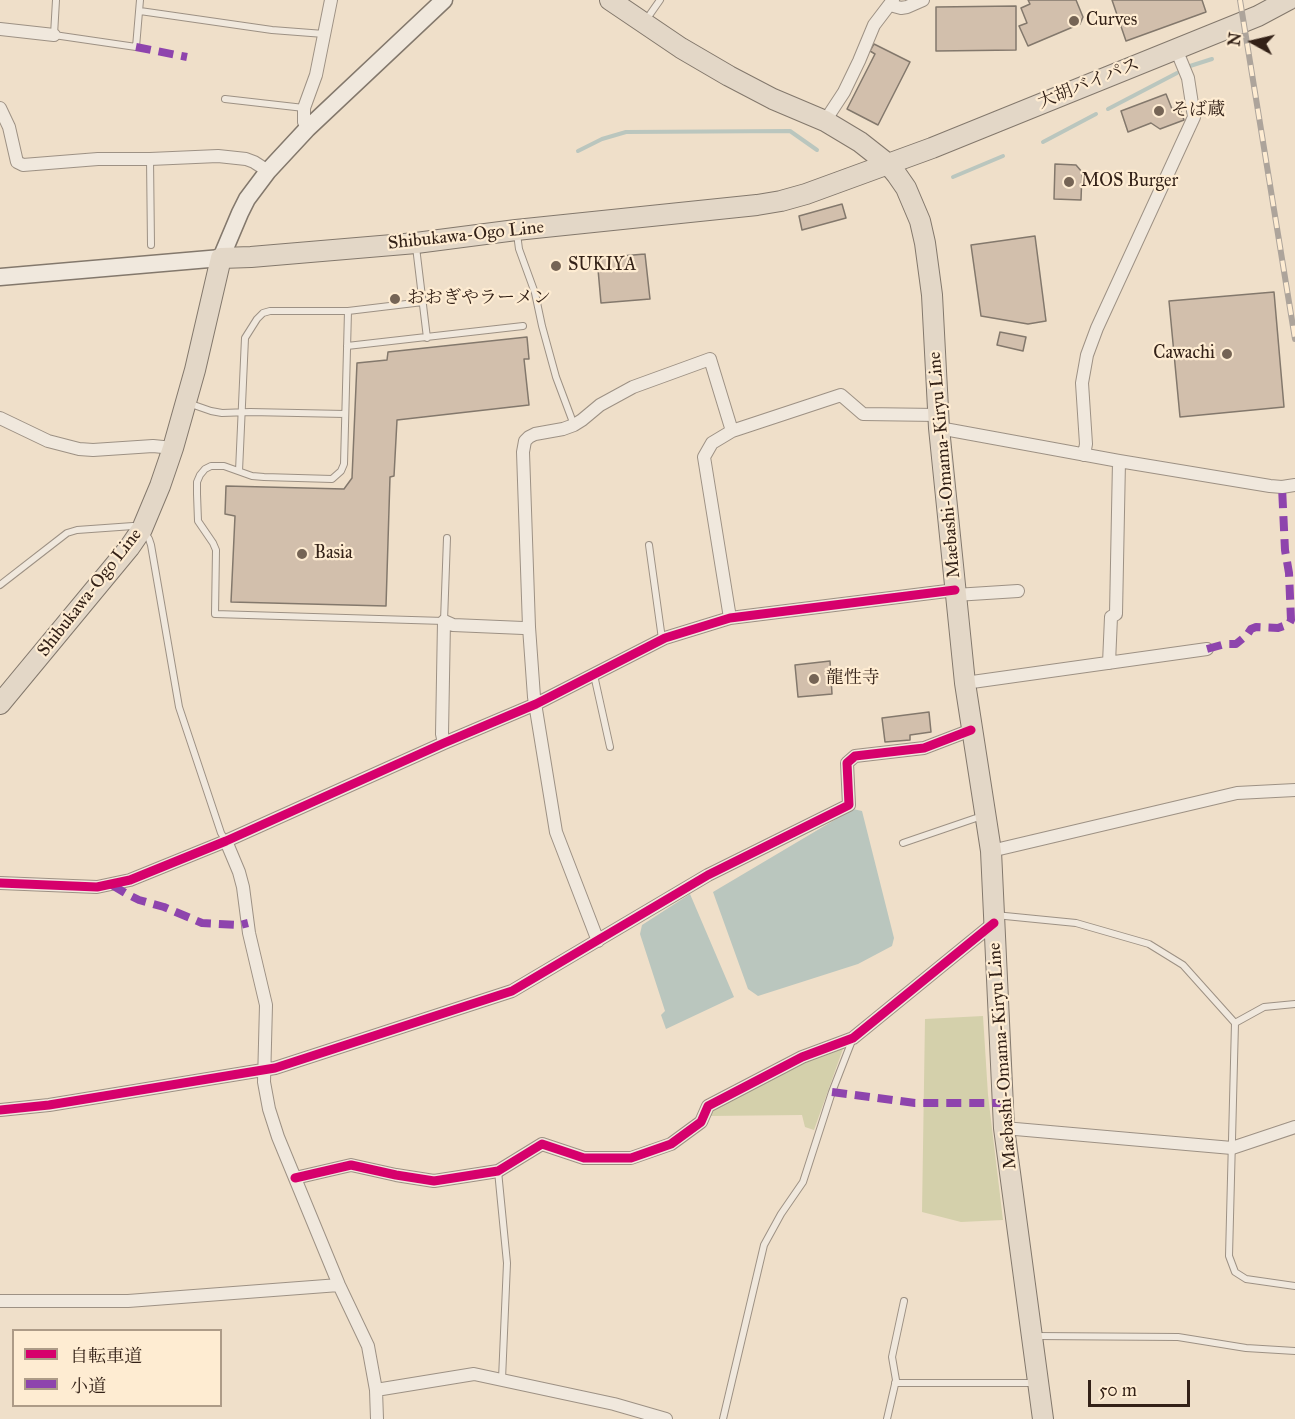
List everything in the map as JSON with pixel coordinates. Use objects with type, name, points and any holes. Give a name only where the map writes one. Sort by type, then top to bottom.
[{"type":"main road","points":[[610,0],[729,76],[773,99],[825,121],[851,136],[888,164]]},
{"type":"main road","name":"大胡バイパス","points":[[888,164],[1258,16],[1288,0]]},
{"type":"main road","name":"Shibukawa-Ogo Line","points":[[0,704],[142,530],[173,448],[195,370],[221,258],[416,243],[516,230],[757,205],[806,194],[888,164]]},
{"type":"main road","name":"Maebashi-Omama-Kiryu Line","points":[[888,164],[906,188],[920,221],[932,295],[938,422],[955,592],[971,730],[991,851],[1004,1128],[1043,1419]]},
{"type":"street","points":[[307,129],[304,122],[304,108],[316,75],[331,0]]},
{"type":"street","points":[[0,277],[221,258],[247,199],[268,171],[307,129],[444,0]]},
{"type":"street","points":[[825,121],[844,92],[874,25],[891,2],[901,8],[923,0]]},
{"type":"street","points":[[0,29],[54,35]]},
{"type":"street","points":[[1084,455],[1086,444],[1082,383],[1087,355],[1097,328],[1194,117],[1188,78],[1176,49]]},
{"type":"street","points":[[0,108],[9,127],[17,162],[23,165],[98,159],[218,156],[254,162],[268,171]]},
{"type":"street","points":[[598,941],[556,832],[534,697],[523,452],[525,441],[535,434],[574,425],[600,405],[633,387],[710,359],[732,431]]},
{"type":"street","points":[[730,618],[704,457],[712,443],[732,431],[841,395],[863,414],[938,422],[1084,455],[1270,486],[1295,485]]},
{"type":"street","points":[[0,418],[48,441],[79,449],[153,446],[173,448]]},
{"type":"street","points":[[1109,663],[1110,617],[1116,614],[1119,461]]},
{"type":"street","points":[[0,883],[97,887],[130,880],[226,841],[536,704],[662,640],[730,618],[955,592],[1018,591]]},
{"type":"street","points":[[444,743],[442,734],[444,621],[453,625],[530,627]]},
{"type":"street","points":[[965,683],[1207,649]]},
{"type":"street","points":[[0,1110],[49,1105],[275,1068],[512,991],[708,875],[849,805],[848,763],[855,756],[924,748],[971,730]]},
{"type":"street","points":[[991,851],[1237,793],[1295,790]]},
{"type":"street","points":[[226,841],[243,887],[249,933],[266,1005],[264,1070],[269,1109],[278,1137],[339,1285],[368,1347],[376,1390],[377,1419]]},
{"type":"street","points":[[295,1178],[351,1165],[396,1175],[434,1180],[498,1171],[542,1144],[584,1158],[632,1158],[671,1144],[701,1122],[708,1106],[802,1057],[853,1038],[994,919]]},
{"type":"street","points":[[1004,1128],[1232,1148],[1295,1127]]},
{"type":"street","points":[[0,1300],[128,1301],[339,1285]]},
{"type":"street","points":[[376,1390],[474,1374],[614,1404],[652,1417],[666,1419]]},
{"type":"lane","points":[[56,0],[54,35],[136,47],[140,0]]},
{"type":"lane","points":[[644,23],[660,0]]},
{"type":"lane","points":[[140,11],[272,30],[324,34]]},
{"type":"lane","points":[[225,99],[304,108]]},
{"type":"lane","points":[[150,159],[151,245]]},
{"type":"lane","points":[[516,230],[519,249],[536,293],[542,327],[556,377],[574,425]]},
{"type":"lane","points":[[416,243],[427,338]]},
{"type":"lane","points":[[239,471],[245,338],[263,313],[270,311],[348,312],[423,302]]},
{"type":"lane","points":[[348,312],[344,464],[340,471],[332,478],[264,477],[252,476],[224,466],[211,466],[200,475],[197,482],[198,521],[216,550],[215,614],[444,621],[447,538]]},
{"type":"lane","points":[[347,346],[524,326]]},
{"type":"lane","points":[[186,402],[211,411],[232,413],[345,414]]},
{"type":"lane","points":[[0,585],[68,533],[77,530],[125,526],[133,526],[142,530],[149,539],[179,707],[221,833],[226,841]]},
{"type":"lane","points":[[649,545],[662,640]]},
{"type":"lane","points":[[593,675],[610,747]]},
{"type":"lane","points":[[903,843],[985,815]]},
{"type":"lane","points":[[994,919],[1076,923],[1149,944],[1183,965],[1235,1023],[1229,1256],[1235,1272],[1246,1279],[1295,1286]]},
{"type":"lane","points":[[1235,1023],[1264,1007],[1295,1004]]},
{"type":"lane","points":[[723,1419],[764,1245],[781,1214],[803,1182],[832,1092],[853,1038]]},
{"type":"lane","points":[[498,1171],[507,1263],[502,1380]]},
{"type":"lane","points":[[887,1419],[895,1383],[892,1357],[904,1301]]},
{"type":"lane","points":[[1032,1336],[1178,1337],[1246,1348],[1295,1351]]},
{"type":"lane","points":[[895,1383],[1038,1383]]},
{"type":"shaded area","points":[[853,809],[862,811],[894,938],[892,946],[858,964],[758,996],[748,989],[713,892]]},
{"type":"shaded area","points":[[690,894],[734,997],[666,1029],[661,1015],[665,1011],[640,934],[642,925]]},
{"type":"shaded area","points":[[983,1016],[988,1095],[1003,1220],[961,1222],[922,1212],[925,1019]]},
{"type":"shaded area","points":[[844,1046],[814,1130],[805,1127],[802,1115],[708,1116],[714,1107],[804,1060]]},
{"type":"building","points":[[1028,0],[1076,0],[1083,17],[1080,24],[1028,46],[1019,26],[1027,23],[1021,8],[1030,4]]},
{"type":"building","points":[[1112,0],[1202,0],[1206,12],[1126,41]]},
{"type":"building","points":[[1016,6],[1016,50],[936,51],[936,7]]},
{"type":"building","points":[[874,44],[910,62],[878,125],[847,109],[875,54],[870,51]]},
{"type":"building","points":[[1166,94],[1172,109],[1179,106],[1184,120],[1160,129],[1151,123],[1128,132],[1121,111]]},
{"type":"building","points":[[1055,164],[1076,165],[1082,172],[1081,200],[1054,199]]},
{"type":"building","points":[[842,204],[846,218],[802,230],[799,216]]},
{"type":"building","points":[[1035,236],[1046,321],[1028,324],[981,316],[971,245]]},
{"type":"building","points":[[645,254],[650,299],[601,303],[597,258]]},
{"type":"building","name":"Cawachi","points":[[1274,292],[1284,407],[1180,417],[1169,301]]},
{"type":"building","points":[[1000,332],[1026,337],[1023,351],[997,345]]},
{"type":"building","points":[[527,337],[529,359],[524,359],[529,405],[397,420],[394,476],[390,477],[386,606],[231,602],[235,516],[225,514],[226,486],[344,489],[352,478],[357,363],[387,360],[388,352]]},
{"type":"building","name":"龍性寺","points":[[830,661],[832,694],[798,697],[795,665]]},
{"type":"building","points":[[929,712],[931,732],[910,735],[910,740],[885,742],[882,718]]},
{"type":"waterway","points":[[1190,66],[1212,59]]},
{"type":"waterway","points":[[1108,109],[1177,73]]},
{"type":"waterway","points":[[1043,142],[1096,114]]},
{"type":"waterway","points":[[578,151],[602,139],[626,132],[790,131],[817,150]]},
{"type":"waterway","points":[[953,177],[1003,156]]},
{"type":"railway","points":[[1240,0],[1295,339]]},
{"type":"marked path","points":[[136,47],[187,57]]},
{"type":"marked path","points":[[1207,649],[1225,644],[1236,644],[1256,627],[1278,628],[1289,624],[1291,620],[1282,487]]},
{"type":"marked path","points":[[112,885],[139,900],[164,907],[202,923],[240,925],[248,923]]},
{"type":"marked path","points":[[832,1092],[915,1103],[1002,1103]]},
{"type":"cycle path","points":[[0,883],[97,887],[130,880],[226,841],[536,704],[665,638],[730,618],[955,590]]},
{"type":"cycle path","points":[[0,1110],[49,1105],[275,1068],[512,991],[708,875],[849,805],[847,763],[855,756],[924,748],[971,730]]},
{"type":"cycle path","points":[[295,1178],[351,1165],[434,1181],[498,1171],[542,1144],[584,1158],[631,1158],[671,1144],[701,1122],[708,1106],[802,1057],[853,1038],[994,923]]},
{"type":"place","name":"Curves","points":[[1074,21]]},
{"type":"place","name":"そば蔵","points":[[1159,111]]},
{"type":"place","name":"MOS Burger","points":[[1069,182]]},
{"type":"place","name":"SUKIYA","points":[[556,266]]},
{"type":"place","name":"おおぎやラーメン","points":[[395,299]]},
{"type":"place","name":"Cawachi","points":[[1227,354]]},
{"type":"place","name":"Basia","points":[[302,554]]},
{"type":"place","name":"龍性寺","points":[[814,679]]}]
